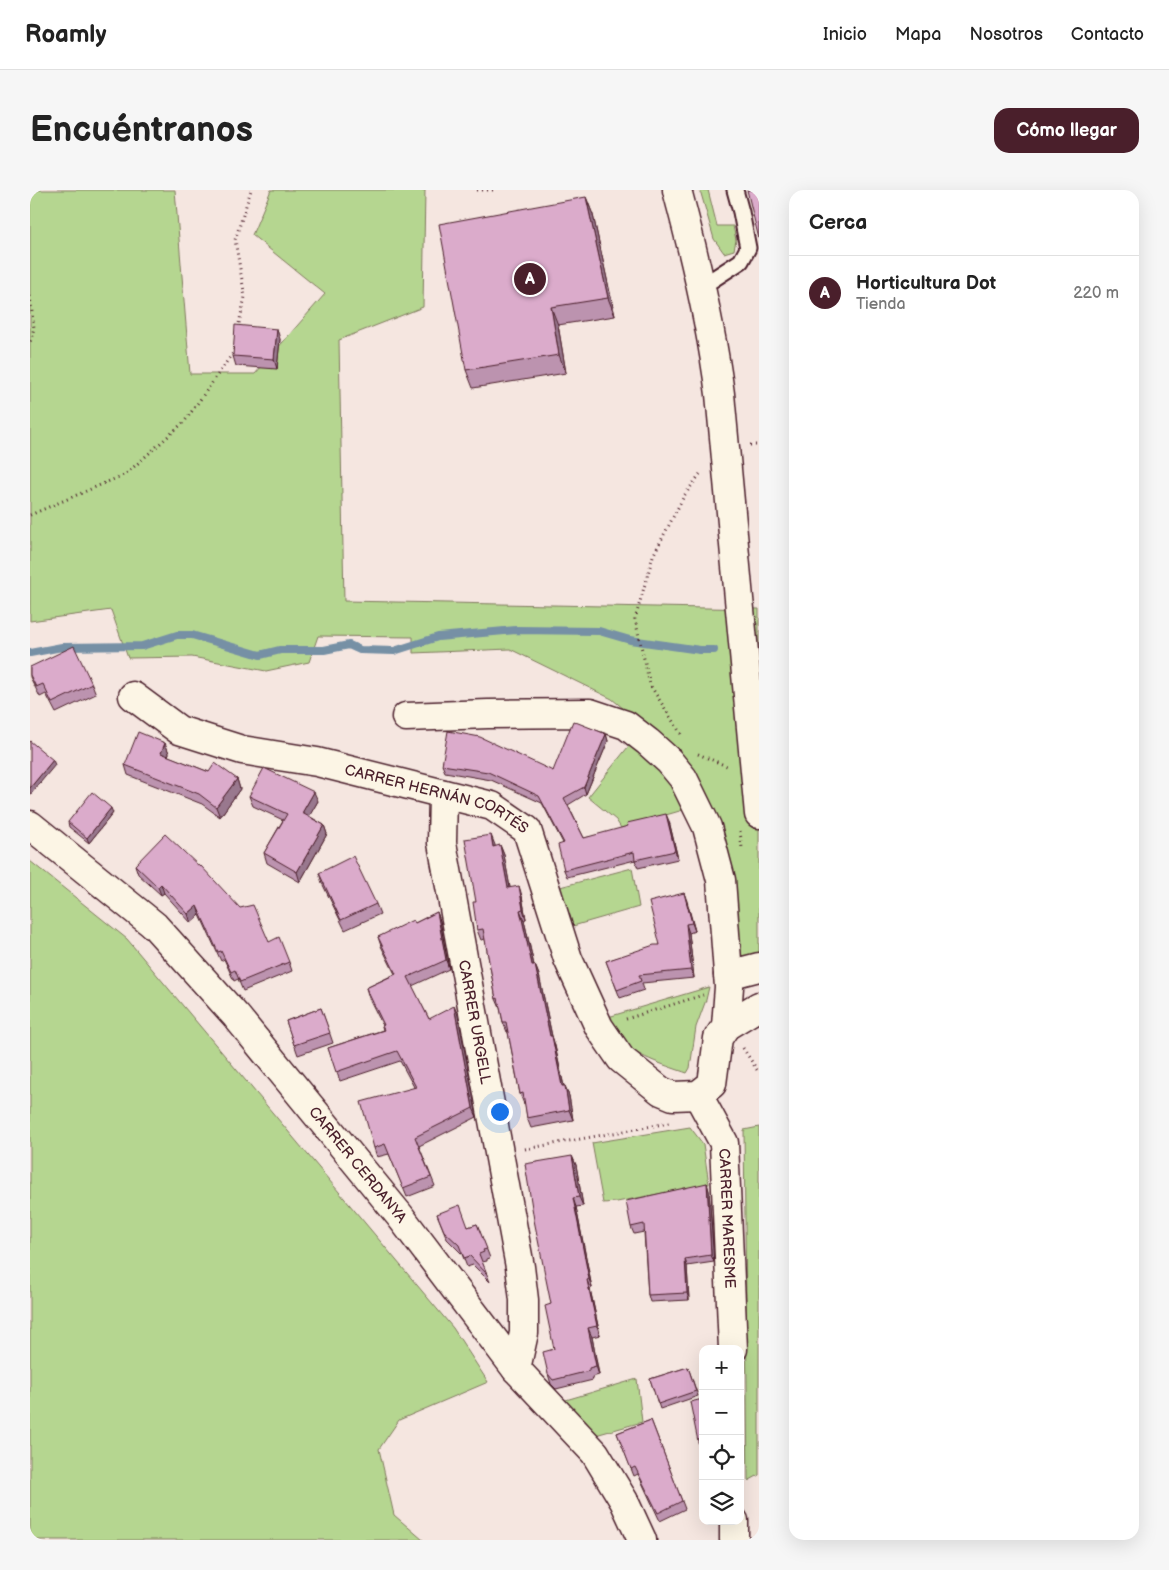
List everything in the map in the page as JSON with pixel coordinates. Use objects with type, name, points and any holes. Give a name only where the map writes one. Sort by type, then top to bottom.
[{"type":"street","points":[[677,190],[701,287],[715,356],[726,444],[759,814]]},
{"type":"street","name":"CARRER HERNÁN CORTÉS","points":[[133,696],[179,730],[233,747],[317,762],[492,806],[527,830],[568,960],[599,1027],[621,1059],[661,1091],[703,1105]]},
{"type":"street","points":[[406,717],[590,713],[626,725],[669,761],[683,778],[707,827],[721,880],[729,981],[726,1026]]},
{"type":"street","name":"CARRER URGELL","points":[[443,794],[442,843],[520,1267],[524,1300],[524,1334],[516,1369]]},
{"type":"street","name":"CARRER CERDANYA","points":[[30,825],[154,926],[236,1016],[400,1216],[516,1369],[595,1453],[624,1501],[642,1540]]},
{"type":"street","points":[[729,981],[759,967]]},
{"type":"street","points":[[703,1105],[712,1084],[718,1038],[726,1026],[759,1006]]},
{"type":"street","name":"CARRER MARESME","points":[[703,1105],[724,1142],[733,1345]]},
{"type":"street","points":[[734,1525],[734,1540]]},
{"type":"lane","points":[[701,287],[741,260],[748,248],[735,190]]},
{"type":"path","points":[[237,334],[245,297],[235,240],[251,190]]},
{"type":"path","points":[[477,190],[497,190]]},
{"type":"path","points":[[30,296],[34,328],[30,344]]},
{"type":"path","points":[[30,515],[126,474],[185,421],[233,353],[235,344]]},
{"type":"path","points":[[682,735],[650,685],[635,619],[653,556],[684,496],[706,466],[726,444]]},
{"type":"path","points":[[692,751],[733,768],[754,766]]},
{"type":"path","points":[[599,1027],[729,981]]},
{"type":"path","points":[[500,1153],[703,1105]]},
{"type":"green space","points":[[30,190],[175,190],[190,374],[255,374],[325,294],[252,235],[271,190],[425,190],[423,307],[339,340],[344,601],[759,609],[759,959],[739,955],[676,752],[612,699],[510,649],[413,653],[413,637],[318,636],[309,662],[266,671],[192,657],[128,658],[111,610],[30,621]]},
{"type":"green space","points":[[700,190],[708,190],[717,226],[733,226],[736,240],[734,250],[724,253],[714,239]]},
{"type":"green space","points":[[632,742],[647,753],[690,808],[621,828],[616,820],[588,797]]},
{"type":"green space","points":[[30,861],[127,939],[453,1328],[488,1382],[399,1420],[379,1449],[394,1515],[423,1540],[30,1540]]},
{"type":"green space","points":[[632,868],[639,907],[573,926],[560,887]]},
{"type":"green space","points":[[709,987],[696,1027],[690,1068],[687,1073],[654,1061],[630,1049],[620,1038],[608,1017]]},
{"type":"green space","points":[[690,1127],[703,1144],[709,1184],[603,1203],[592,1143]]},
{"type":"green space","points":[[759,1127],[759,1475],[748,1481],[744,1130]]},
{"type":"green space","points":[[637,1379],[642,1422],[592,1436],[559,1402]]},
{"type":"building","points":[[747,190],[759,190],[759,239]]},
{"type":"building","points":[[586,197],[608,298],[551,307],[559,355],[466,370],[439,224]]},
{"type":"building","points":[[235,325],[277,329],[274,359],[233,356]]},
{"type":"building","points":[[74,646],[92,684],[52,703],[43,684],[36,687],[30,675],[30,667]]},
{"type":"building","points":[[573,721],[606,734],[584,787],[564,798],[584,838],[628,826],[627,823],[666,814],[675,851],[635,860],[634,852],[564,870],[558,845],[564,843],[539,796],[488,772],[442,765],[448,731],[480,737],[553,771]]},
{"type":"building","points":[[138,732],[165,743],[161,753],[209,772],[215,763],[237,779],[216,807],[199,794],[125,765]]},
{"type":"building","points":[[30,741],[53,760],[30,788]]},
{"type":"building","points":[[264,768],[314,792],[302,813],[324,825],[297,872],[264,853],[287,814],[249,796]]},
{"type":"building","points":[[92,792],[111,808],[87,838],[68,822]]},
{"type":"building","points":[[165,834],[201,866],[240,908],[253,905],[269,942],[279,937],[289,962],[240,982],[235,970],[231,972],[221,951],[218,952],[197,906],[188,914],[161,884],[158,887],[135,865]]},
{"type":"building","points":[[491,835],[493,847],[500,845],[508,888],[519,886],[523,909],[520,910],[532,965],[535,965],[550,1036],[552,1036],[562,1086],[565,1086],[569,1110],[527,1118],[523,1093],[520,1094],[506,1022],[503,1022],[498,998],[496,999],[483,929],[477,930],[473,902],[476,902],[465,839]]},
{"type":"building","points":[[353,856],[376,904],[341,920],[319,873]]},
{"type":"building","points":[[684,893],[692,923],[686,924],[691,970],[639,975],[641,981],[617,990],[606,961],[654,945],[660,945],[649,902]]},
{"type":"building","points":[[437,912],[446,960],[408,977],[429,1019],[454,1006],[473,1108],[415,1137],[431,1177],[403,1188],[385,1144],[374,1148],[361,1102],[416,1087],[397,1051],[336,1072],[328,1048],[384,1030],[382,1026],[384,1025],[366,988],[396,974],[378,937],[413,920],[415,923]]},
{"type":"building","points":[[321,1008],[330,1033],[294,1045],[286,1021]]},
{"type":"building","points":[[572,1156],[579,1197],[573,1198],[597,1326],[588,1328],[596,1366],[589,1368],[589,1371],[553,1380],[548,1374],[543,1352],[554,1349],[545,1306],[551,1304],[525,1164]]},
{"type":"building","points":[[707,1183],[711,1255],[685,1259],[687,1293],[648,1295],[644,1224],[631,1227],[626,1201]]},
{"type":"building","points":[[460,1205],[468,1227],[477,1224],[487,1249],[479,1254],[487,1274],[470,1256],[464,1258],[459,1245],[444,1231],[437,1214]]},
{"type":"building","points":[[688,1367],[696,1391],[658,1404],[650,1379]]},
{"type":"building","points":[[699,1400],[699,1446],[690,1402]]},
{"type":"building","points":[[651,1420],[682,1501],[658,1513],[635,1467],[631,1469],[617,1433]]},
{"type":"waterway","points":[[30,653],[62,647],[142,646],[177,635],[192,635],[260,655],[280,650],[324,650],[349,645],[360,650],[394,651],[438,637],[516,630],[599,631],[630,640],[700,650],[714,650]]},
{"type":"place","name":"Horticultura Dot","points":[[530,279]]}]
